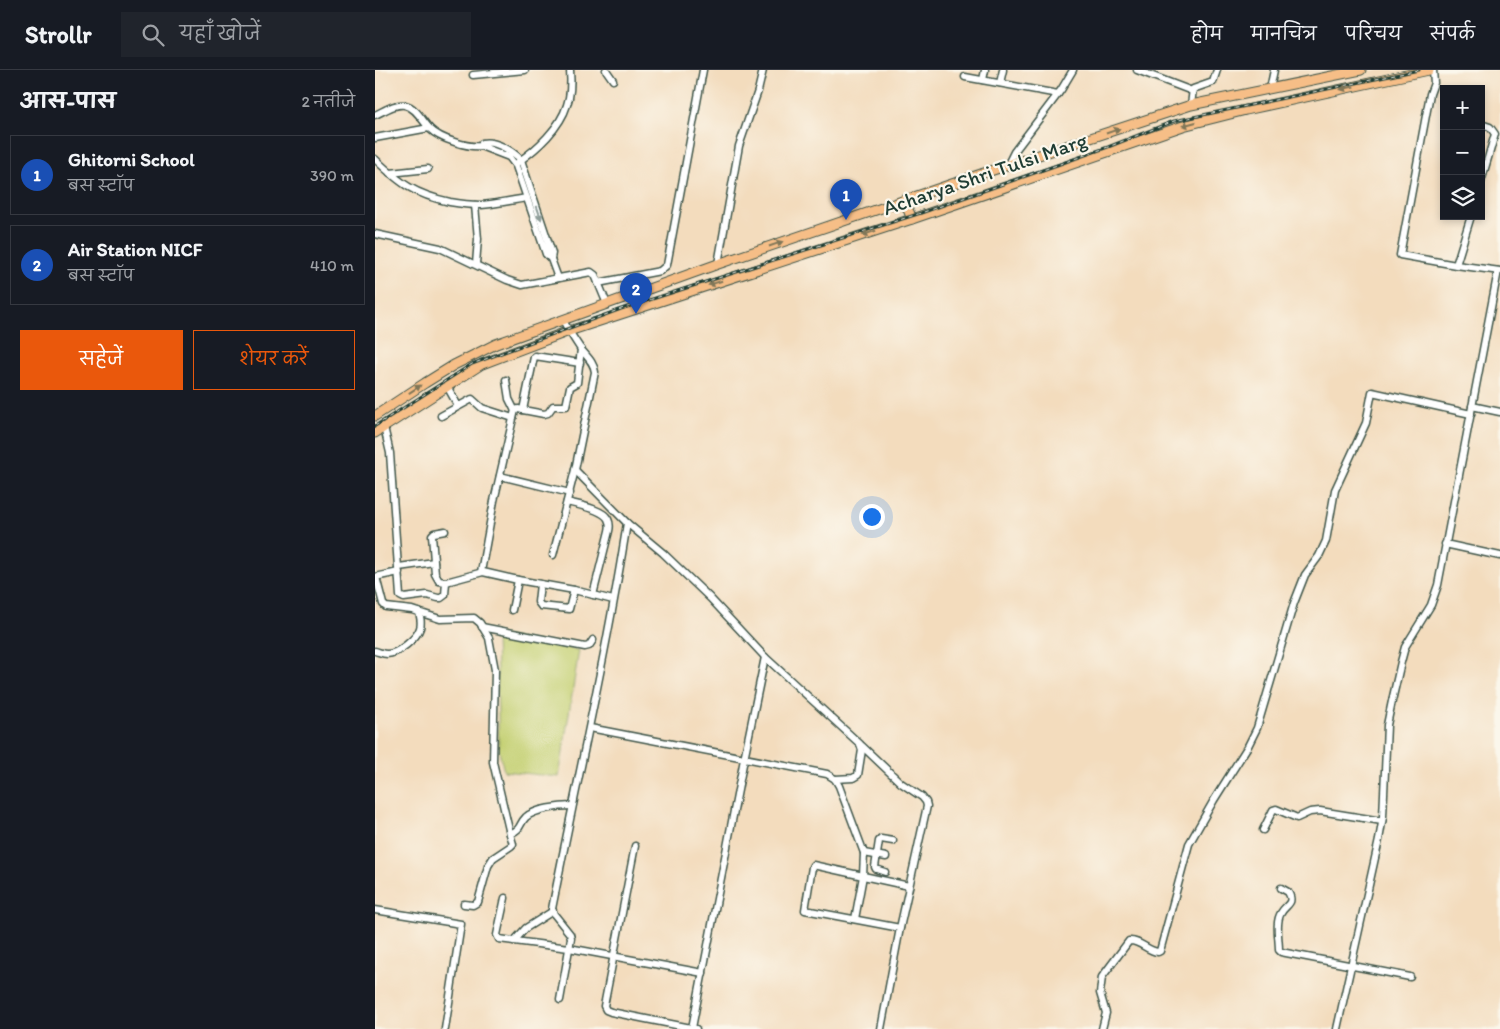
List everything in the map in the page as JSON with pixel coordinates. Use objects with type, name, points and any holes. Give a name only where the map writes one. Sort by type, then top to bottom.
[{"type":"highway","name":"Acharya Shri Tulsi Marg","points":[[375,416],[454,365],[504,341],[718,264],[1191,105],[1361,70]]},
{"type":"highway","name":"Acharya Shri Tulsi Marg","points":[[375,434],[482,364],[569,331],[912,219],[1183,126],[1246,110],[1429,70]]},
{"type":"highway","points":[[904,200],[912,219]]},
{"type":"street","points":[[473,75],[525,70]]},
{"type":"street","points":[[518,162],[543,141],[564,113],[570,94],[570,70]]},
{"type":"street","points":[[606,70],[613,80]]},
{"type":"street","points":[[598,283],[660,271],[667,265],[703,70]]},
{"type":"street","points":[[718,264],[739,146],[758,91],[763,70]]},
{"type":"street","points":[[983,80],[985,70]]},
{"type":"street","points":[[1000,83],[1003,70]]},
{"type":"street","points":[[1007,166],[1014,152],[1058,94],[1073,70]]},
{"type":"street","points":[[1137,70],[1192,91]]},
{"type":"street","points":[[1192,91],[1213,82],[1217,70]]},
{"type":"street","points":[[1270,90],[1274,70]]},
{"type":"street","points":[[1337,1029],[1379,840],[1382,821],[1386,734],[1394,691],[1405,647],[1435,596],[1499,271],[1401,256],[1399,254],[1430,94],[1434,83],[1433,70]]},
{"type":"street","points":[[965,77],[1058,94]]},
{"type":"street","points":[[1191,105],[1192,91]]},
{"type":"street","points":[[375,115],[396,106],[405,105],[414,110],[429,128],[436,133],[459,143],[482,146],[484,142],[493,143],[510,151],[518,162],[552,253],[551,259]]},
{"type":"street","points":[[1483,175],[1495,134],[1494,130],[1485,125]]},
{"type":"street","points":[[375,138],[429,128]]},
{"type":"street","points":[[375,159],[399,181],[420,194],[475,205],[527,198]]},
{"type":"street","points":[[518,162],[527,198],[546,254],[551,259],[558,278]]},
{"type":"street","points":[[390,173],[428,169]]},
{"type":"street","points":[[475,205],[478,239],[476,264]]},
{"type":"street","points":[[1456,265],[1470,220]]},
{"type":"street","points":[[375,234],[439,248],[507,280],[522,285],[591,272],[595,275],[607,304]]},
{"type":"street","points":[[553,555],[570,493],[595,372],[591,361],[563,320]]},
{"type":"street","points":[[515,411],[518,409],[544,414],[548,413],[553,406],[565,406],[570,387],[577,383],[581,349]]},
{"type":"street","points":[[523,410],[533,357],[580,363]]},
{"type":"street","points":[[481,572],[515,411],[509,399],[506,380]]},
{"type":"street","points":[[447,386],[458,406]]},
{"type":"street","points":[[1102,1029],[1106,1013],[1101,994],[1102,977],[1129,941],[1136,941],[1152,951],[1160,951],[1189,844],[1257,728],[1294,603],[1305,574],[1319,556],[1326,541],[1335,490],[1366,423],[1372,392],[1471,414]]},
{"type":"street","points":[[441,416],[472,399],[484,409],[513,418]]},
{"type":"street","points":[[1472,406],[1500,412]]},
{"type":"street","points":[[385,427],[390,450],[400,595],[403,598],[425,595],[441,598],[445,595],[446,582]]},
{"type":"street","points":[[575,470],[627,523],[663,552],[704,592],[765,657],[901,783],[922,797],[926,802],[927,806],[900,928],[881,1029]]},
{"type":"street","points":[[500,476],[570,493]]},
{"type":"street","points":[[567,502],[597,510],[604,514],[609,521],[609,531],[593,595]]},
{"type":"street","points":[[560,1000],[570,934],[553,911],[572,806],[590,728],[627,523]]},
{"type":"street","points":[[445,531],[432,535],[434,562],[437,580],[439,581],[446,582],[481,572],[574,590],[613,600]]},
{"type":"street","points":[[1445,544],[1500,556]]},
{"type":"street","points":[[434,562],[375,577],[384,606],[412,610],[440,619],[474,618],[478,621],[491,643],[495,670],[493,762],[513,844],[509,849],[493,858],[488,866],[478,902],[464,904]]},
{"type":"street","points":[[513,610],[518,580]]},
{"type":"street","points":[[540,584],[538,602],[541,606],[569,610],[574,590]]},
{"type":"street","points":[[375,651],[389,654],[399,650],[412,640],[420,627],[419,612]]},
{"type":"street","points":[[482,627],[585,647],[589,646],[593,640]]},
{"type":"street","points":[[635,846],[603,1004],[606,1010],[611,1012],[694,1029],[703,973],[765,657]]},
{"type":"street","points":[[590,728],[827,774],[835,779],[864,853],[863,876],[855,919]]},
{"type":"street","points":[[835,779],[858,776],[861,746]]},
{"type":"street","points":[[510,834],[519,830],[525,819],[531,814],[561,806],[572,806]]},
{"type":"street","points":[[1263,830],[1273,810],[1276,809],[1297,818],[1310,812],[1320,811],[1382,821]]},
{"type":"street","points":[[885,872],[875,868],[879,840],[893,841]]},
{"type":"street","points":[[864,853],[886,857]]},
{"type":"street","points":[[900,928],[805,910],[805,899],[813,865],[909,886]]},
{"type":"street","points":[[1281,888],[1288,892],[1291,899],[1279,917],[1280,951],[1411,977]]},
{"type":"street","points":[[505,898],[497,937],[501,940],[569,948],[703,973]]},
{"type":"street","points":[[375,910],[461,924],[445,1029]]},
{"type":"street","points":[[513,941],[526,928],[553,911]]},
{"type":"green space","points":[[496,634],[579,650],[559,777],[504,771],[499,751]]},
{"type":"railway","points":[[375,426],[472,364],[621,309],[921,213],[1108,147],[1174,121],[1419,70]]},
{"type":"place","name":"Ghitorni School","points":[[846,220]]},
{"type":"place","name":"Air Station NICF","points":[[636,314]]}]
